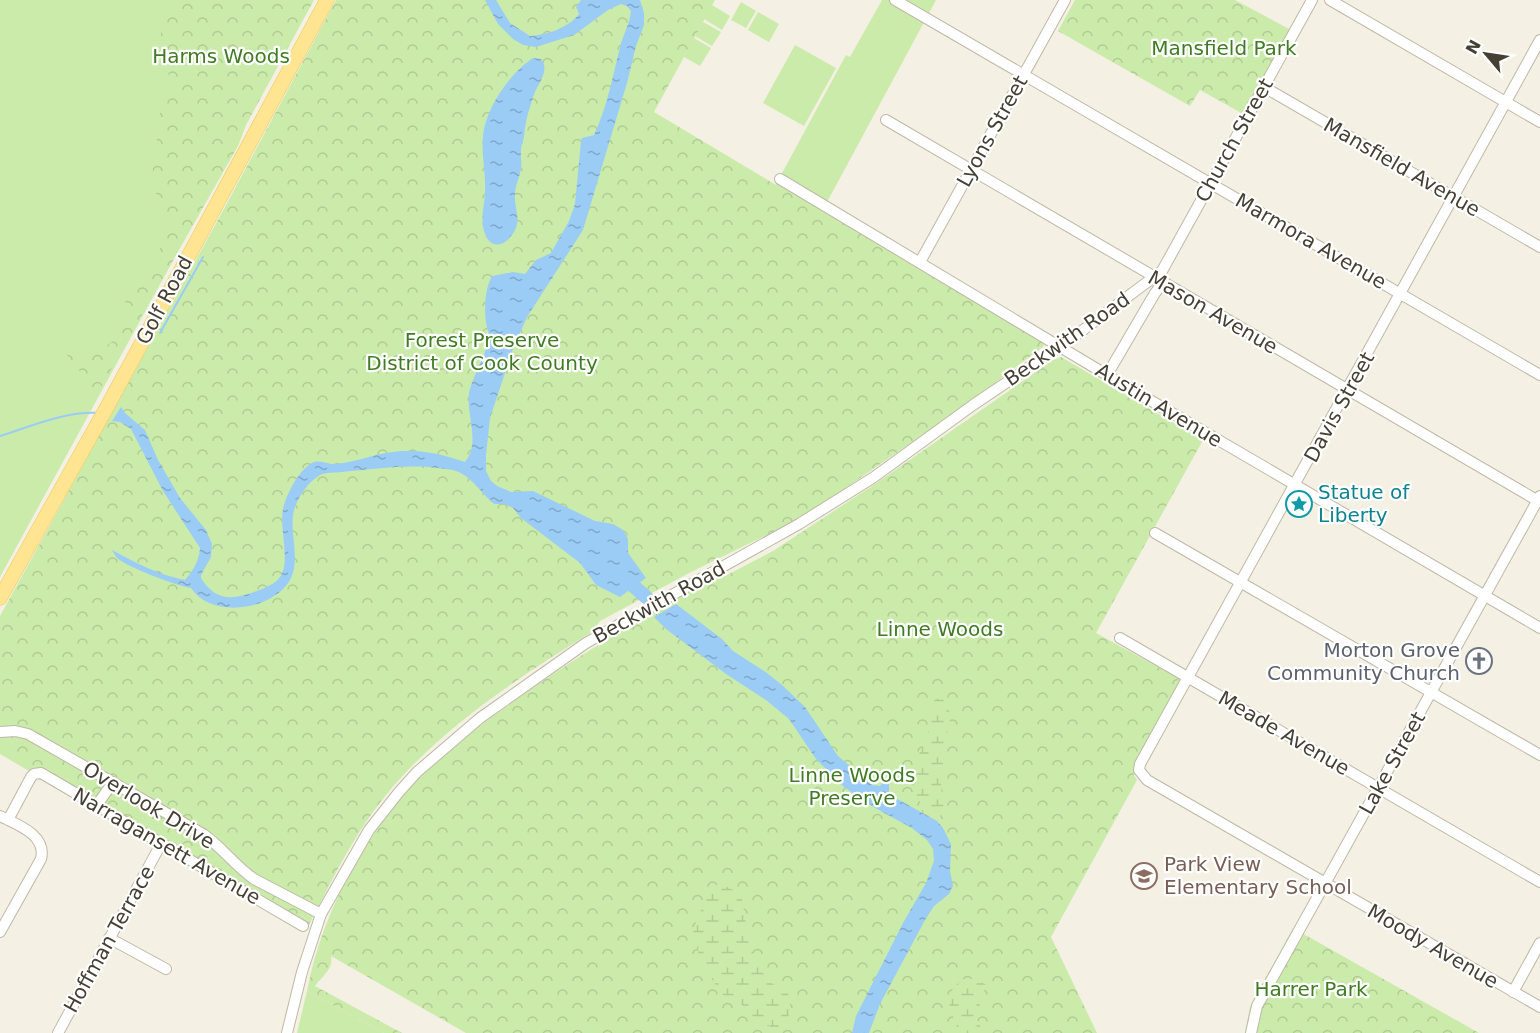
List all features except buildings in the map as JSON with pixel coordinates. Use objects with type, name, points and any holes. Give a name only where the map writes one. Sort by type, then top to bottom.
[{"type":"main road","name":"Golf Road","points":[[0,598],[107,407],[327,0]]},
{"type":"street","name":"Marmora Avenue","points":[[895,0],[1540,375]]},
{"type":"street","name":"Lyons Street","points":[[920,262],[1065,0]]},
{"type":"street","name":"Church Street","points":[[1107,375],[1312,0]]},
{"type":"street","points":[[1330,0],[1540,122]]},
{"type":"street","name":"Davis Street","points":[[1140,774],[1140,764],[1540,40]]},
{"type":"street","name":"Mansfield Avenue","points":[[1264,87],[1540,247]]},
{"type":"street","name":"Mason Avenue","points":[[886,120],[1158,280],[1539,499]]},
{"type":"street","name":"Austin Avenue","points":[[780,179],[1107,375],[1540,628]]},
{"type":"street","name":"Beckwith Road","points":[[287,1033],[302,972],[321,914],[369,830],[417,772],[480,718],[586,643],[636,613],[799,524],[874,477],[973,405],[1158,280]]},
{"type":"street","name":"Lake Street","points":[[1251,1033],[1257,1006],[1539,499]]},
{"type":"street","points":[[1155,533],[1540,755]]},
{"type":"street","name":"Meade Avenue","points":[[1120,639],[1540,882]]},
{"type":"street","name":"Overlook Drive","points":[[0,732],[15,731],[28,734],[113,782],[203,834],[254,879],[321,914]]},
{"type":"street","name":"Narragansett Avenue","points":[[4,818],[31,777],[37,773],[46,775],[303,926]]},
{"type":"street","name":"Moody Avenue","points":[[1140,774],[1540,1007]]},
{"type":"street","points":[[97,805],[113,782]]},
{"type":"street","points":[[0,932],[41,859],[43,851],[34,835],[4,818]]},
{"type":"street","name":"Hoffman Terrace","points":[[58,1033],[161,844]]},
{"type":"street","points":[[110,938],[166,969]]},
{"type":"street","points":[[1513,992],[1540,943]]},
{"type":"green space","points":[[0,0],[308,0],[178,241],[182,244],[0,577]]},
{"type":"green space","name":"Harms Woods","points":[[166,0],[314,0],[246,125],[238,146],[92,403],[83,375],[63,350],[103,348],[116,339],[126,300],[134,285],[158,254],[167,223],[164,206],[154,190],[152,155],[159,133],[160,113],[169,76],[160,50],[162,15]]},
{"type":"green space","name":"Forest Preserve District of Cook County","points":[[336,0],[715,0],[654,112],[776,185],[778,182],[1043,342],[1044,346],[963,407],[812,511],[600,621],[598,628],[513,683],[458,724],[408,770],[374,810],[344,858],[309,925],[44,769],[29,771],[0,754],[0,616]]},
{"type":"green space","points":[[882,0],[936,0],[826,204],[781,175],[846,55],[850,57]]},
{"type":"green space","name":"Mansfield Park","points":[[1075,0],[1235,0],[1291,30],[1245,115],[1200,90],[1190,106],[1058,31]]},
{"type":"green space","points":[[741,2],[756,11],[746,28],[731,20]]},
{"type":"green space","points":[[712,5],[730,16],[722,30],[704,19]]},
{"type":"green space","points":[[758,12],[779,24],[769,42],[748,30]]},
{"type":"green space","points":[[703,22],[721,32],[712,46],[695,36]]},
{"type":"green space","points":[[694,38],[711,48],[700,66],[684,57]]},
{"type":"green space","points":[[795,45],[836,68],[804,126],[763,103]]},
{"type":"green space","name":"Linne Woods Preserve","points":[[1061,357],[1203,440],[1096,633],[1178,678],[1180,683],[1134,767],[1137,780],[1051,937],[1097,1033],[466,1033],[331,956],[329,969],[315,986],[402,1033],[384,1033],[307,991],[324,930],[351,871],[386,817],[406,792],[444,754],[471,732],[575,660],[707,581],[725,576],[773,551],[878,482],[1053,360]]},
{"type":"green space","points":[[943,698],[951,715],[943,754],[941,787],[944,809],[937,821],[922,812],[912,775],[928,732],[931,704],[936,699]]},
{"type":"green space","points":[[720,883],[733,890],[742,899],[748,937],[759,967],[770,982],[788,994],[789,1013],[778,1029],[756,1019],[738,1001],[723,995],[701,964],[693,930],[709,890]]},
{"type":"green space","name":"Harrer Park","points":[[1293,928],[1479,1033],[1245,1033],[1250,1007]]},
{"type":"green space","points":[[963,979],[976,979],[986,985],[976,1017],[983,1033],[959,1033],[949,998],[951,992]]},
{"type":"green space","points":[[307,991],[384,1033],[297,1033]]},
{"type":"water","points":[[485,0],[496,0],[510,23],[530,36],[550,32],[569,23],[579,14],[576,7],[581,0],[640,0],[644,13],[644,25],[583,230],[527,317],[513,349],[490,418],[486,471],[491,481],[497,486],[511,492],[533,491],[595,521],[613,524],[623,530],[628,539],[628,553],[646,578],[620,597],[596,585],[580,563],[521,518],[513,508],[504,504],[494,504],[461,473],[449,469],[426,467],[390,467],[328,473],[312,481],[299,498],[293,516],[295,563],[290,580],[270,599],[256,604],[226,607],[212,604],[200,598],[191,588],[152,576],[122,562],[112,550],[156,571],[185,580],[195,566],[200,548],[163,491],[131,429],[120,422],[112,421],[121,407],[145,430],[158,460],[180,498],[206,530],[212,544],[211,557],[201,578],[213,591],[226,597],[257,591],[273,584],[280,577],[285,563],[283,509],[297,477],[312,463],[317,461],[334,464],[402,451],[438,454],[465,462],[470,454],[473,438],[469,393],[488,342],[485,305],[490,281],[492,276],[513,272],[525,274],[536,260],[551,253],[569,221],[575,204],[581,141],[582,138],[594,135],[599,124],[631,11],[627,6],[621,4],[608,10],[574,35],[536,47],[523,45],[513,39],[498,24]]},
{"type":"water","points":[[533,58],[541,59],[544,70],[528,113],[521,148],[521,168],[515,195],[517,226],[508,240],[494,244],[487,238],[482,221],[485,191],[483,143],[485,126],[500,92]]},
{"type":"water","points":[[676,604],[722,639],[733,651],[782,685],[805,707],[838,756],[872,785],[880,786],[884,781],[889,784],[889,792],[892,796],[937,821],[951,844],[950,871],[953,886],[949,894],[934,906],[925,920],[880,1004],[869,1033],[852,1033],[856,1016],[926,883],[934,861],[933,849],[927,840],[912,828],[875,808],[844,787],[816,759],[789,719],[666,629],[654,617]]},
{"type":"waterway","points":[[160,333],[203,257]]},
{"type":"waterway","points":[[0,436],[61,417],[99,413]]},
{"type":"waterway","points":[[621,575],[646,597]]},
{"type":"place","name":"Statue of Liberty","points":[[1299,504]]},
{"type":"place","name":"Morton Grove Community Church","points":[[1479,661]]},
{"type":"place","name":"Park View Elementary School","points":[[1144,876]]},
{"type":"park label","name":"Linne Woods","points":[[940,629]]}]
